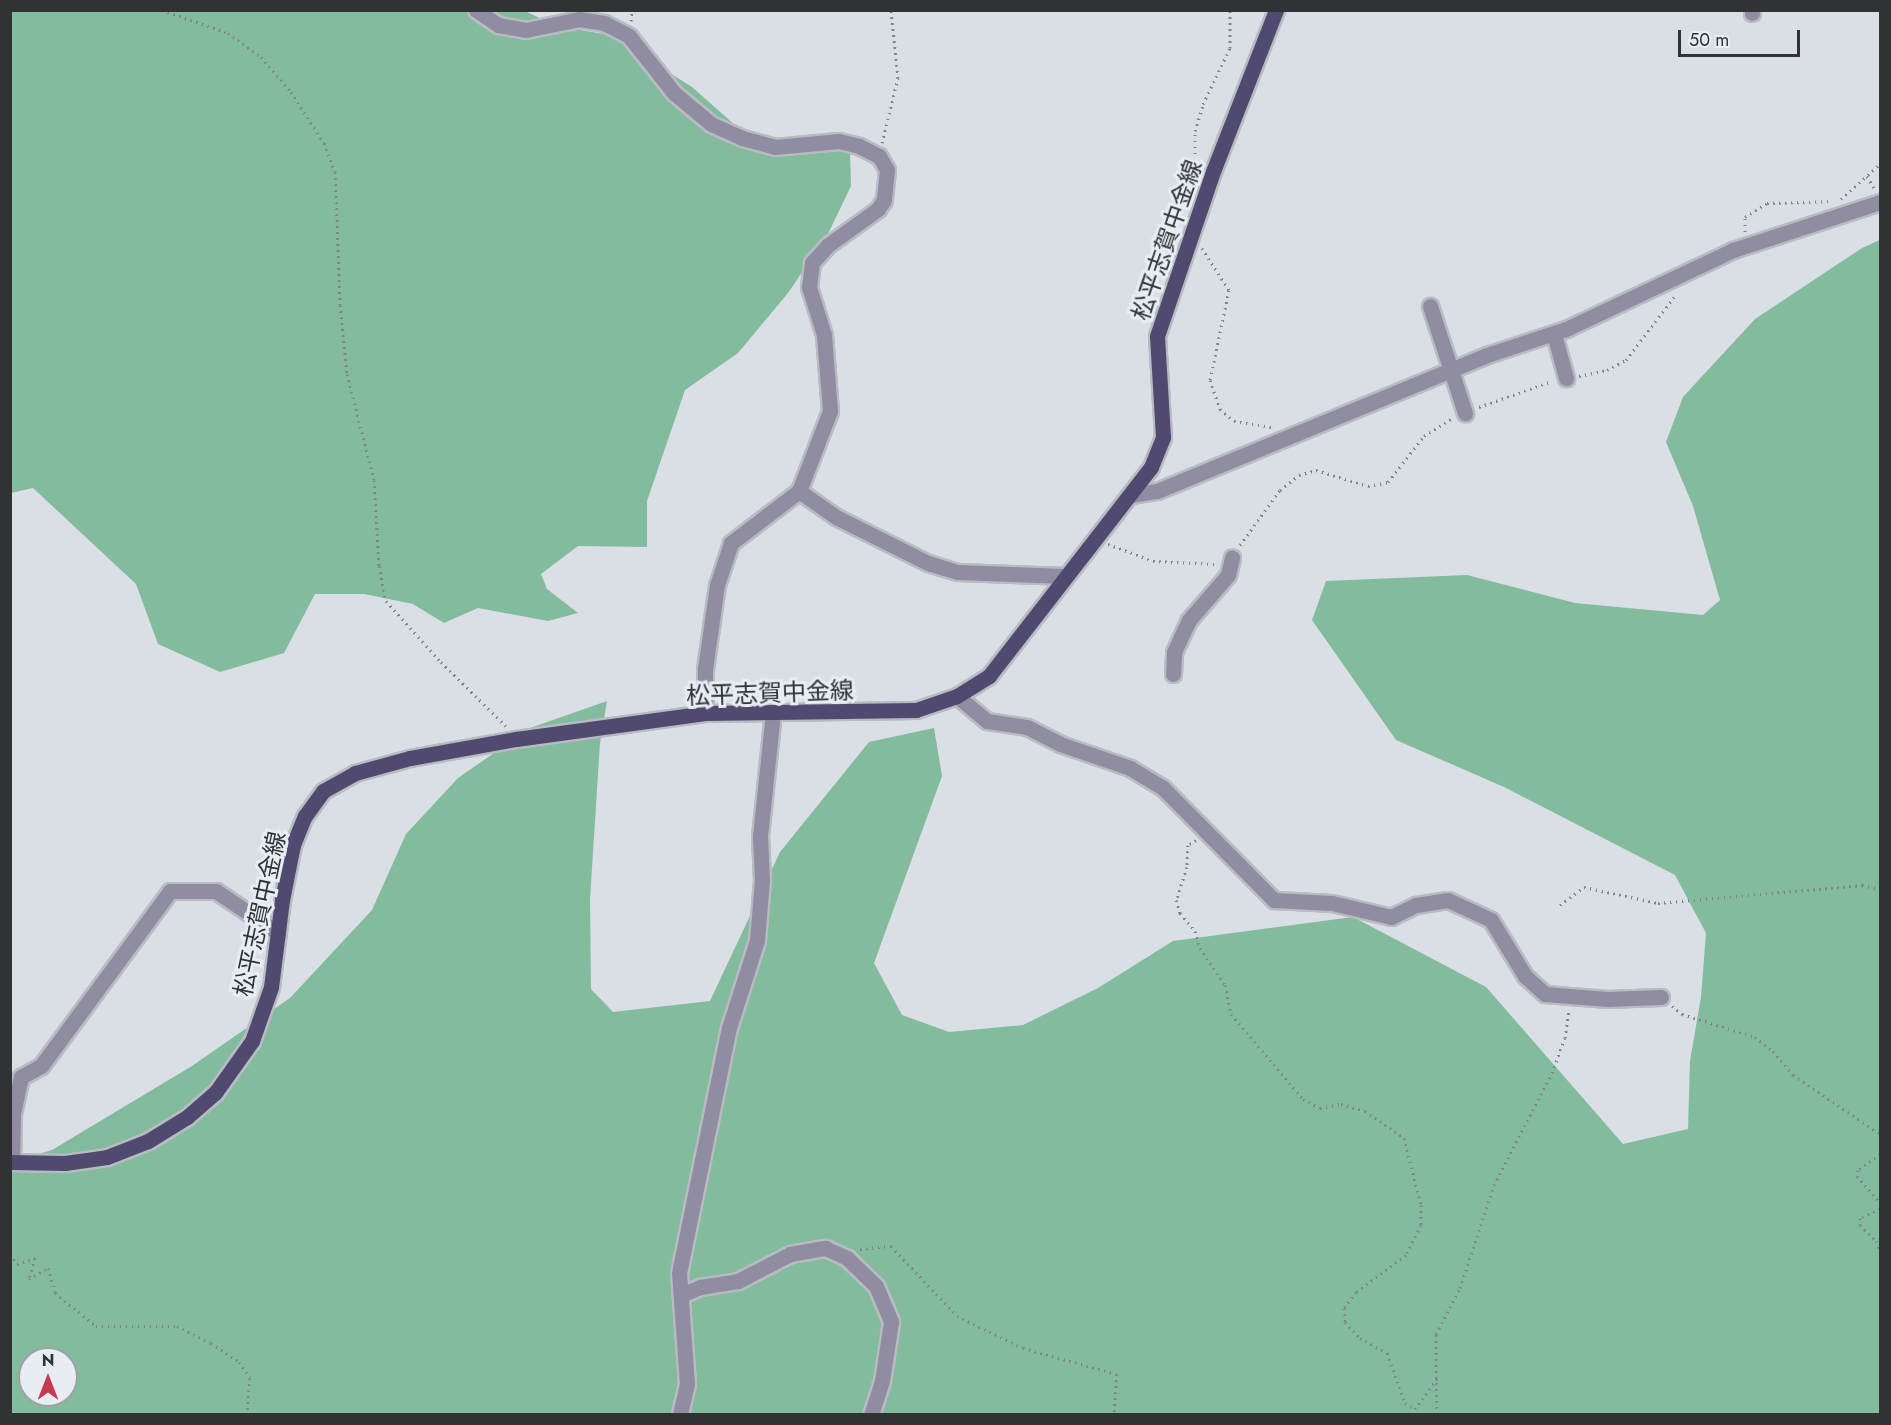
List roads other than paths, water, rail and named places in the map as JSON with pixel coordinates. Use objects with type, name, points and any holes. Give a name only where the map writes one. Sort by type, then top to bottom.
[{"type":"main road","name":"松平志賀中金線","points":[[11,1162],[65,1163],[107,1157],[148,1141],[187,1117],[215,1093],[252,1041],[271,987],[293,845],[305,816],[323,791],[355,773],[410,758],[516,739],[705,713],[916,710],[957,696],[989,676],[1151,467],[1163,437],[1157,336],[1192,234],[1276,10]]},
{"type":"street","points":[[476,10],[498,25],[526,30],[579,19],[604,23],[629,36],[674,93],[711,124],[742,138],[775,147],[839,141],[879,156],[887,170],[884,200],[866,219],[828,245],[812,263],[810,287],[824,335],[830,411],[799,491],[731,543],[717,585],[705,669],[705,713]]},
{"type":"street","points":[[1131,495],[1157,491],[1450,370],[1554,334],[1745,246],[1842,208],[1881,202]]},
{"type":"street","points":[[1430,306],[1466,413]]},
{"type":"street","points":[[1554,334],[1566,378]]},
{"type":"street","points":[[799,491],[836,518],[928,563],[958,572],[1065,576]]},
{"type":"street","points":[[1173,674],[1174,652],[1189,620],[1228,575],[1232,556]]},
{"type":"street","points":[[957,696],[987,721],[1027,726],[1060,744],[1130,768],[1163,788],[1274,900],[1332,903],[1391,917],[1416,905],[1448,900],[1491,920],[1525,976],[1545,994],[1569,997],[1661,997]]},
{"type":"street","points":[[680,1414],[687,1384],[679,1273],[729,1028],[757,940],[762,880],[760,836],[773,712]]},
{"type":"street","points":[[11,1162],[13,1114],[21,1077],[41,1066],[170,891],[216,891],[278,933]]},
{"type":"street","points":[[681,1295],[700,1287],[738,1281],[790,1254],[825,1248],[847,1258],[876,1286],[891,1322],[882,1381],[871,1414]]}]
